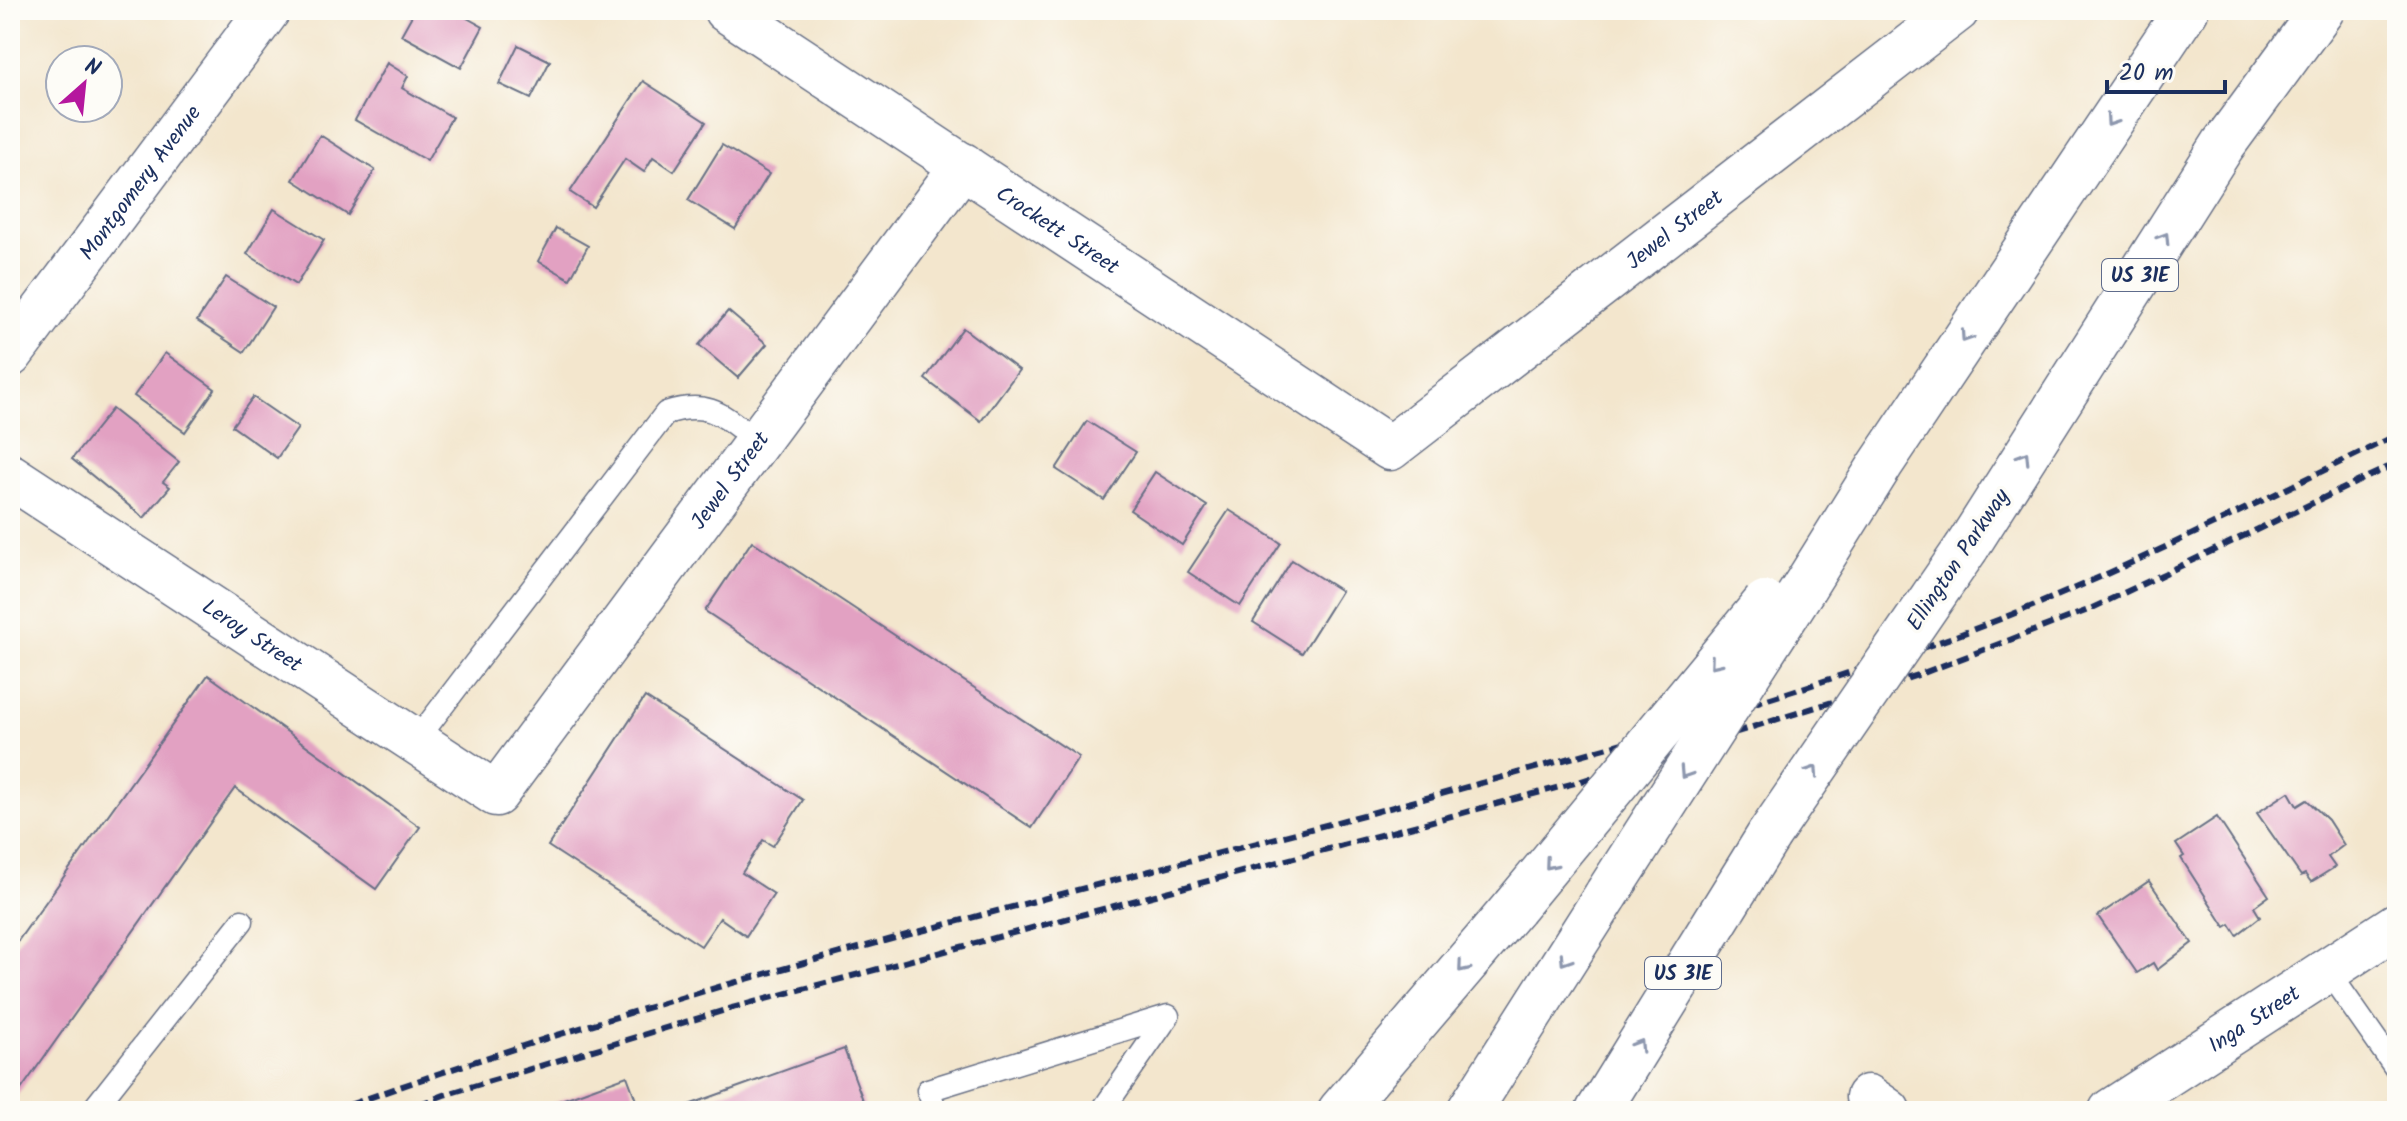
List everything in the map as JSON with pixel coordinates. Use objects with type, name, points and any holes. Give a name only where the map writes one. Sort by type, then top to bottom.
[{"type":"main road","name":"Montgomery Avenue","points":[[10,355],[268,10]]},
{"type":"main road","name":"Crockett Street","points":[[726,10],[1390,448]]},
{"type":"main road","name":"Jewel Street","points":[[1390,448],[1957,10]]},
{"type":"main road","points":[[1340,1111],[1784,596],[1881,464],[2186,10]]},
{"type":"main road","name":"Ellington Parkway","points":[[1598,1111],[1769,835],[1967,547],[2223,145],[2322,10]]},
{"type":"main road","name":"Jewel Street","points":[[496,794],[963,165]]},
{"type":"main road","name":"Leroy Street","points":[[10,476],[496,794]]},
{"type":"main road","points":[[1469,1111],[1607,894],[1784,596]]},
{"type":"main road","name":"Inga Street","points":[[2111,1111],[2397,925]]},
{"type":"lane","points":[[415,742],[666,413],[689,405],[719,412],[758,442]]},
{"type":"lane","points":[[92,1111],[242,921]]},
{"type":"lane","points":[[2327,970],[2397,1070]]},
{"type":"lane","points":[[936,1111],[928,1090],[1168,1016],[1102,1111]]},
{"type":"building","points":[[415,10],[472,10],[467,18],[483,27],[461,68],[401,35]]},
{"type":"building","points":[[518,45],[550,61],[531,99],[499,84]]},
{"type":"building","points":[[387,63],[408,76],[402,88],[452,117],[427,161],[355,120]]},
{"type":"building","points":[[643,81],[706,122],[674,171],[653,157],[644,172],[625,159],[593,207],[570,192]]},
{"type":"building","points":[[320,135],[375,170],[348,215],[293,180]]},
{"type":"building","points":[[722,145],[769,174],[735,229],[688,200]]},
{"type":"building","points":[[274,209],[324,240],[296,285],[247,254]]},
{"type":"building","points":[[556,228],[588,246],[570,279],[538,261]]},
{"type":"building","points":[[226,277],[273,307],[244,352],[197,321]]},
{"type":"building","points":[[728,311],[767,344],[738,378],[699,345]]},
{"type":"building","points":[[963,328],[1019,370],[981,421],[925,379]]},
{"type":"building","points":[[165,353],[215,389],[185,432],[134,396]]},
{"type":"building","points":[[253,397],[298,428],[277,458],[232,426]]},
{"type":"building","points":[[112,409],[179,462],[163,482],[170,487],[144,518],[72,459]]},
{"type":"building","points":[[1087,421],[1136,452],[1104,500],[1056,469]]},
{"type":"building","points":[[1155,472],[1207,506],[1182,545],[1130,510]]},
{"type":"building","points":[[1229,510],[1281,543],[1240,606],[1188,572]]},
{"type":"building","points":[[752,541],[1079,757],[1032,828],[705,611]]},
{"type":"building","points":[[1292,560],[1341,591],[1302,653],[1253,622]]},
{"type":"building","points":[[208,675],[420,827],[376,889],[235,788],[13,1101],[10,1099],[10,952]]},
{"type":"building","points":[[645,697],[803,800],[773,846],[763,840],[742,873],[774,894],[746,936],[720,918],[701,946],[548,846]]},
{"type":"building","points":[[2289,792],[2297,806],[2307,800],[2328,820],[2344,845],[2328,857],[2335,867],[2311,882],[2305,874],[2301,876],[2257,813]]},
{"type":"building","points":[[2217,817],[2269,896],[2254,907],[2260,917],[2237,935],[2230,924],[2225,927],[2181,858],[2184,856],[2176,844]]},
{"type":"building","points":[[2149,881],[2192,943],[2157,970],[2153,963],[2137,973],[2098,916]]},
{"type":"building","points":[[844,1049],[867,1111],[672,1111]]},
{"type":"building","points":[[627,1076],[640,1111],[531,1111]]},
{"type":"railway","points":[[333,1111],[554,1036],[704,991],[1437,795],[1815,684],[1939,642],[2056,596],[2397,435]]},
{"type":"railway","points":[[402,1111],[444,1095],[732,1008],[1575,783],[1918,675],[2088,610],[2397,463]]}]
